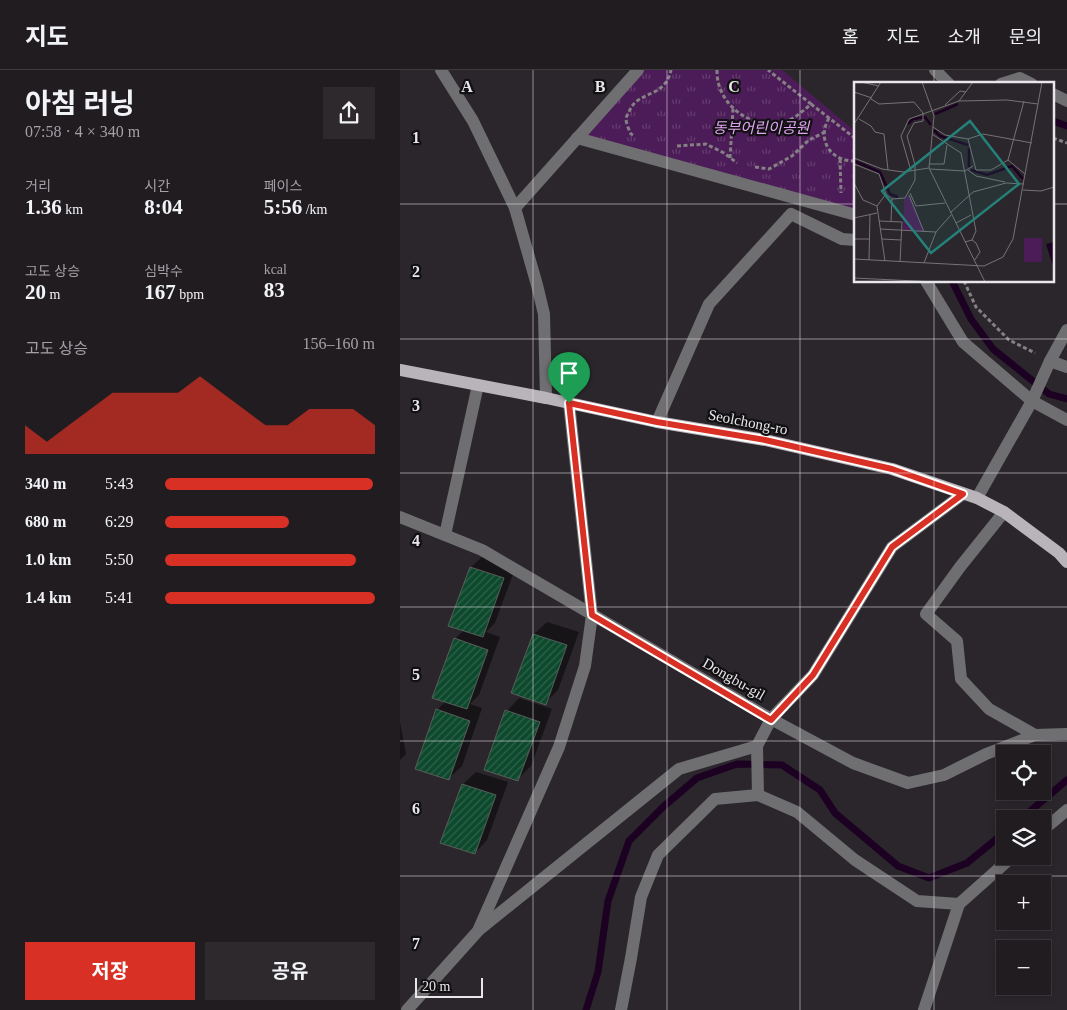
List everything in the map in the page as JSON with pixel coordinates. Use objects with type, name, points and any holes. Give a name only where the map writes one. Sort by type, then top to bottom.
[{"type":"main road","name":"Seolchong-ro","points":[[400,370],[546,398],[657,422],[765,440],[892,469],[978,498],[1004,512],[1059,553],[1067,562]]},
{"type":"street","points":[[442,70],[473,121],[515,208],[544,314],[546,398]]},
{"type":"street","points":[[515,208],[638,70]]},
{"type":"street","points":[[935,70],[947,82]]},
{"type":"street","points":[[1007,82],[1023,77]]},
{"type":"street","points":[[1054,94],[1067,101]]},
{"type":"street","points":[[577,138],[854,214]]},
{"type":"street","points":[[657,422],[710,304],[791,214],[842,239],[854,240]]},
{"type":"street","points":[[927,282],[963,342],[1032,401],[1067,420]]},
{"type":"street","points":[[978,498],[1032,401],[1050,361],[1067,330]]},
{"type":"street","points":[[1050,361],[1067,367]]},
{"type":"street","points":[[445,535],[478,385]]},
{"type":"street","points":[[478,931],[559,747],[585,666],[592,615],[569,403]]},
{"type":"street","points":[[758,795],[758,746],[771,720],[813,675],[892,547],[963,494]]},
{"type":"street","points":[[1004,512],[960,567],[926,614],[957,641],[961,679],[988,709],[1035,735]]},
{"type":"street","name":"Dongbu-gil","points":[[400,517],[482,550],[771,720],[853,763],[908,783],[944,775],[986,754],[1035,735],[1067,734]]},
{"type":"street","points":[[407,1010],[478,931],[679,769],[758,746]]},
{"type":"street","points":[[621,1010],[641,897],[658,855],[715,799],[758,795],[797,812],[855,860],[917,901],[959,904]]},
{"type":"street","points":[[1051,823],[1067,810]]},
{"type":"street","points":[[924,1010],[959,904],[1003,865]]},
{"type":"path","points":[[637,138],[631,134],[626,119],[631,105],[644,96],[659,90],[669,79],[671,70]]},
{"type":"path","points":[[717,70],[717,78],[722,94],[732,109],[747,118],[764,123],[782,122],[798,116],[812,104]]},
{"type":"path","points":[[768,70],[854,137]]},
{"type":"path","points":[[729,180],[732,109]]},
{"type":"path","points":[[830,118],[824,138],[827,147],[832,154],[840,159],[848,162],[854,161]]},
{"type":"path","points":[[750,167],[769,169],[792,156],[809,140],[826,133]]},
{"type":"path","points":[[1054,138],[1067,143]]},
{"type":"path","points":[[673,146],[706,144],[724,153],[741,166]]},
{"type":"path","points":[[840,159],[842,210]]},
{"type":"path","points":[[964,282],[976,307],[1009,340],[1050,361]]},
{"type":"green space","name":"동부어린이공원","points":[[638,70],[782,70],[854,130],[854,214],[577,138]]},
{"type":"building","points":[[470,567],[504,578],[483,637],[448,626]]},
{"type":"building","points":[[533,634],[567,645],[546,705],[511,693]]},
{"type":"building","points":[[454,638],[488,650],[467,709],[432,698]]},
{"type":"building","points":[[436,709],[470,721],[449,780],[415,769]]},
{"type":"building","points":[[505,710],[540,722],[518,781],[484,770]]},
{"type":"building","points":[[462,784],[496,795],[475,854],[440,843]]},
{"type":"waterway","points":[[1054,121],[1067,126]]},
{"type":"waterway","points":[[952,282],[971,319],[993,349],[1049,394],[1067,399]]},
{"type":"waterway","points":[[586,1010],[598,972],[608,901],[629,841],[663,807],[697,778],[737,764],[782,765],[820,790],[835,813],[898,866],[929,878],[967,863],[996,839]]},
{"type":"waterway","points":[[1032,810],[1067,780]]},
{"type":"route","points":[[569,403],[657,422],[765,440],[892,469],[963,494],[892,547],[813,675],[771,720],[592,615],[569,403]]}]
